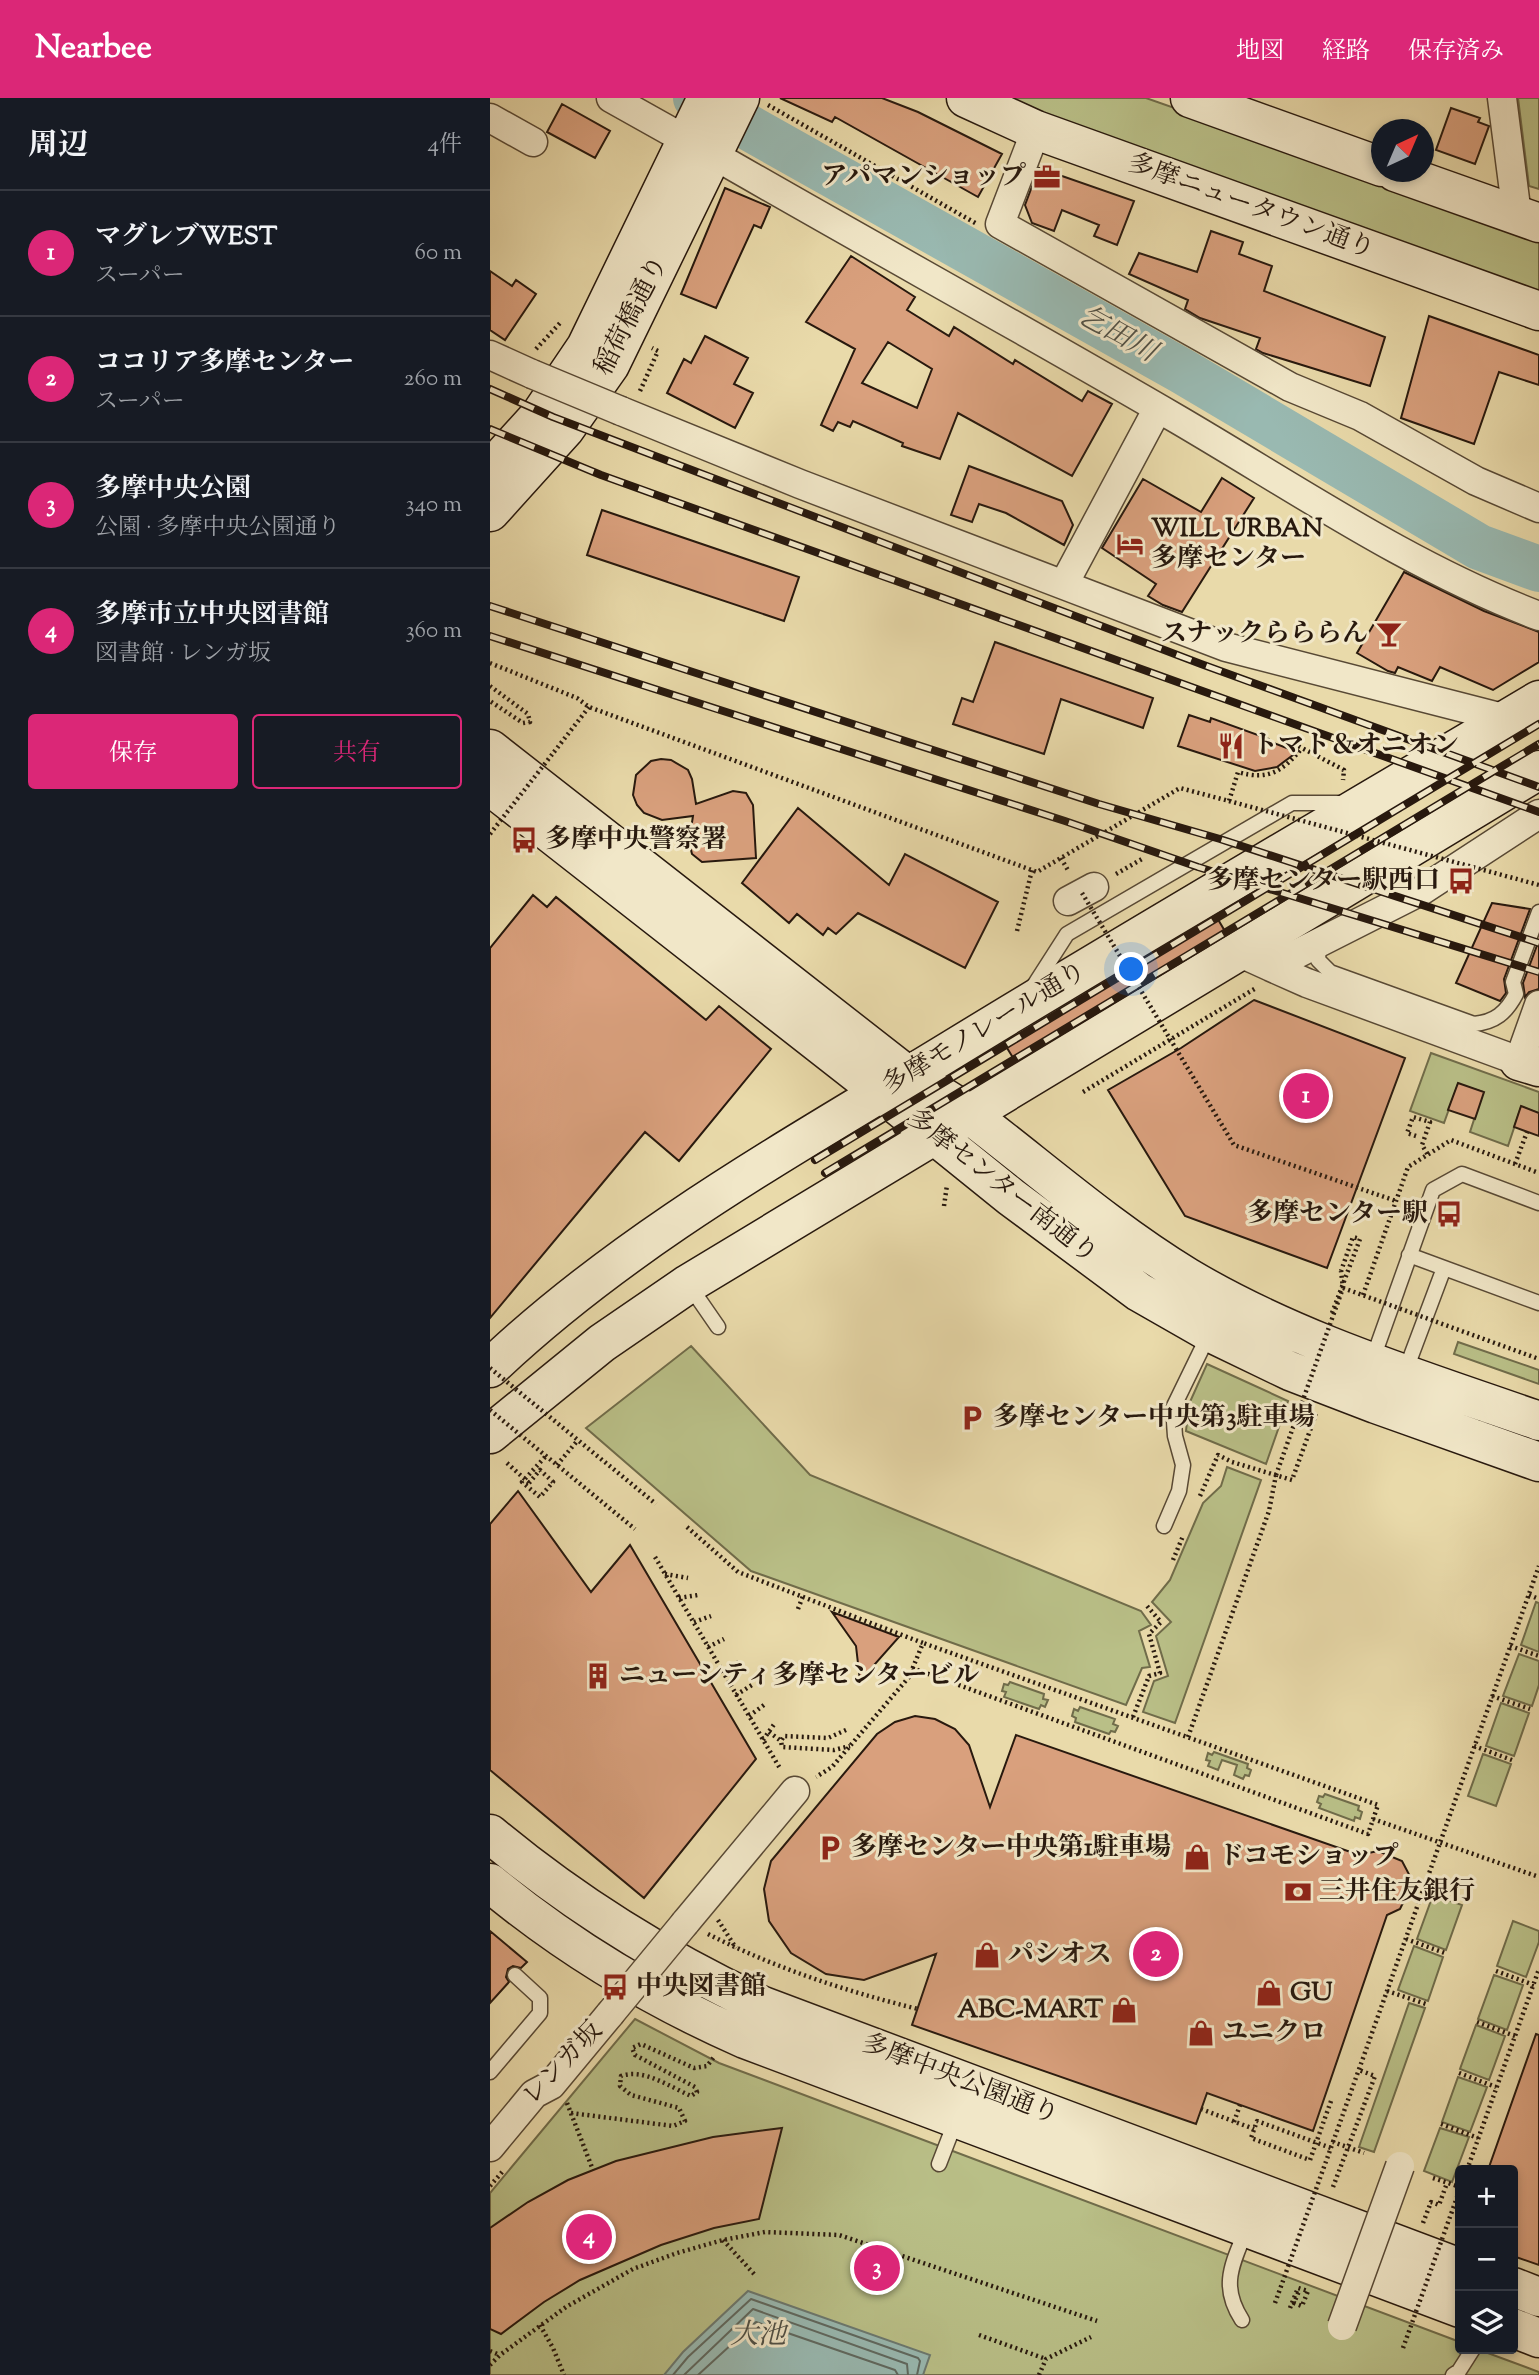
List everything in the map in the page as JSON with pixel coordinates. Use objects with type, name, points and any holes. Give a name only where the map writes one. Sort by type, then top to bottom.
[{"type":"street","points":[[611,98],[704,131],[1349,524],[1494,599],[1539,616]]},
{"type":"street","name":"稲荷橋通り","points":[[490,470],[540,415],[586,347],[704,131],[740,98]]},
{"type":"street","name":"多摩ニュータウン通り","points":[[966,98],[1036,130],[1539,311]]},
{"type":"street","points":[[1190,98],[1371,163]]},
{"type":"street","points":[[1502,98],[1528,219]]},
{"type":"street","points":[[497,112],[533,142]]},
{"type":"street","points":[[1036,130],[1000,224],[1290,387],[1360,416],[1476,481],[1539,508]]},
{"type":"street","name":"稲荷橋通り","points":[[490,512],[534,466],[593,391],[626,332],[704,131]]},
{"type":"street","points":[[1423,182],[1528,219]]},
{"type":"street","points":[[490,355],[800,484],[1226,647],[1523,710]]},
{"type":"street","points":[[1064,584],[1158,408]]},
{"type":"street","name":"多摩モノレール通り","points":[[490,1368],[570,1298],[701,1203],[1021,1006],[1354,792],[1523,710]]},
{"type":"street","name":"多摩センター南通り","points":[[490,748],[894,1084],[934,1135],[1109,1271],[1170,1311],[1290,1371],[1386,1383],[1539,1422]]},
{"type":"street","points":[[498,1448],[602,1343],[688,1284],[968,1114],[1254,959],[1539,770]]},
{"type":"street","name":"多摩センター南通り","points":[[490,786],[894,1084],[968,1114],[1133,1242],[1228,1300],[1296,1331],[1386,1383],[1539,1462]]},
{"type":"street","points":[[1254,959],[1319,943],[1421,891],[1539,814]]},
{"type":"street","points":[[1254,959],[1307,983],[1529,1064],[1539,1005]]},
{"type":"street","name":"レンガ坂","points":[[490,2147],[534,2094],[551,2085],[795,1791]]},
{"type":"street","name":"多摩中央公園通り","points":[[490,1834],[578,1902],[637,1941],[703,1978],[763,2006],[1455,2266]]},
{"type":"street","name":"多摩中央公園通り","points":[[494,1893],[684,2012],[745,2039],[1455,2306]]},
{"type":"street","points":[[1342,2326],[1400,2166]]},
{"type":"street","points":[[1518,2289],[1539,2297]]},
{"type":"street","points":[[1518,2330],[1539,2338]]},
{"type":"lane","points":[[1319,943],[1318,960],[1330,972],[1474,1024],[1486,1023],[1504,1013],[1516,995],[1513,982],[1539,912]]},
{"type":"lane","points":[[1386,1383],[1409,1255],[1433,1191],[1462,1174],[1539,1203]]},
{"type":"lane","points":[[1409,1255],[1539,1303]]},
{"type":"lane","points":[[1386,1383],[1444,1268]]},
{"type":"lane","points":[[688,1284],[719,1327]]},
{"type":"lane","points":[[1164,1525],[1179,1491],[1183,1465],[1175,1436],[1173,1408],[1209,1332]]},
{"type":"lane","points":[[490,2072],[540,2013],[540,1998],[515,1975]]},
{"type":"lane","points":[[939,2164],[957,2119]]},
{"type":"lane","points":[[1242,2320],[1232,2304],[1229,2292],[1233,2263],[1247,2228]]},
{"type":"lane","points":[[1453,2375],[1459,2371],[1470,2354]]},
{"type":"path","points":[[525,371],[563,319]]},
{"type":"path","points":[[626,413],[658,351]]},
{"type":"path","points":[[490,663],[577,698],[589,707],[1037,872],[1180,788],[1539,885]]},
{"type":"path","points":[[490,686],[528,714],[530,722],[523,723],[490,701]]},
{"type":"path","points":[[490,834],[589,707]]},
{"type":"path","points":[[1279,736],[1345,770],[1354,792]]},
{"type":"path","points":[[1229,801],[1238,772],[1254,776],[1279,770],[1303,748]]},
{"type":"path","points":[[1017,931],[1032,870]]},
{"type":"path","points":[[1081,894],[1234,1145],[1396,1201]]},
{"type":"path","points":[[1083,1092],[1250,992]]},
{"type":"path","points":[[1416,1136],[1407,1133],[1413,1116],[1430,1122],[1422,1145],[1428,1155]]},
{"type":"path","points":[[1516,1164],[1527,1132]]},
{"type":"path","points":[[944,1206],[948,1178]]},
{"type":"path","points":[[1188,1737],[1269,1511],[1276,1475],[1343,1288],[1341,1271],[1353,1237],[1360,1239],[1349,1267],[1330,1320]]},
{"type":"path","points":[[1343,1288],[1539,1359]]},
{"type":"path","points":[[490,1368],[656,1504]]},
{"type":"path","points":[[1232,1462],[1292,1480],[1318,1406]]},
{"type":"path","points":[[490,1410],[635,1530]]},
{"type":"path","points":[[557,1465],[578,1440]]},
{"type":"path","points":[[498,1448],[529,1483],[540,1470],[553,1482],[540,1497],[523,1482],[546,1456]]},
{"type":"path","points":[[687,1527],[738,1572],[923,1643],[1378,1805],[1374,1819],[1368,1834],[912,1668]]},
{"type":"path","points":[[655,1557],[795,1791],[832,1766],[851,1745],[909,1676],[923,1643]]},
{"type":"path","points":[[1275,2303],[1539,1566]]},
{"type":"path","points":[[665,1574],[688,1578]]},
{"type":"path","points":[[679,1598],[698,1595]]},
{"type":"path","points":[[1529,1595],[1539,1599]]},
{"type":"path","points":[[798,1609],[803,1596]]},
{"type":"path","points":[[1133,1717],[1149,1676],[1160,1673],[1149,1634],[1161,1622],[1147,1606]]},
{"type":"path","points":[[694,1622],[711,1616]]},
{"type":"path","points":[[708,1647],[724,1639]]},
{"type":"path","points":[[1510,1646],[1539,1656]]},
{"type":"path","points":[[723,1672],[739,1662]]},
{"type":"path","points":[[736,1695],[752,1685]]},
{"type":"path","points":[[1492,1696],[1530,1709]]},
{"type":"path","points":[[749,1716],[764,1705]]},
{"type":"path","points":[[763,1740],[775,1723]]},
{"type":"path","points":[[781,1741],[785,1736],[828,1738],[846,1730]]},
{"type":"path","points":[[769,1732],[781,1741],[782,1747],[834,1750],[851,1745]]},
{"type":"path","points":[[1474,1746],[1512,1760]]},
{"type":"path","points":[[1374,1819],[1539,1877]]},
{"type":"path","points":[[1406,1939],[1445,1953]]},
{"type":"path","points":[[737,1949],[788,1971],[865,1996],[918,2009]]},
{"type":"path","points":[[1469,2165],[1539,1969]]},
{"type":"path","points":[[1496,1971],[1534,1985]]},
{"type":"path","points":[[1387,1991],[1426,2004]]},
{"type":"path","points":[[1477,2022],[1515,2036]]},
{"type":"path","points":[[571,2113],[673,2126],[685,2120],[679,2108],[631,2095],[620,2086],[621,2076],[631,2072],[645,2075],[691,2096],[697,2092],[695,2087],[635,2055],[632,2048],[641,2044],[694,2068],[707,2066],[718,2051]]},
{"type":"path","points":[[1329,2198],[1375,2076],[1359,2070]]},
{"type":"path","points":[[1459,2073],[1496,2087]]},
{"type":"path","points":[[551,2085],[565,2097],[593,2170]]},
{"type":"path","points":[[1331,2101],[1317,2142],[1310,2160],[1251,2138],[1257,2121],[1317,2142],[1364,2153]]},
{"type":"path","points":[[1234,2122],[1240,2105]]},
{"type":"path","points":[[1201,2109],[1254,2129]]},
{"type":"path","points":[[1441,2124],[1478,2138]]},
{"type":"path","points":[[1433,2179],[1455,2186]]},
{"type":"path","points":[[1420,2232],[1431,2202],[1439,2205],[1447,2183]]},
{"type":"path","points":[[1404,2348],[1455,2202]]},
{"type":"path","points":[[490,2365],[566,2307],[633,2269],[723,2240],[765,2232],[839,2235],[1097,2321]]},
{"type":"path","points":[[723,2240],[755,2275]]},
{"type":"path","points":[[1290,2308],[1298,2288],[1308,2291],[1302,2306],[1294,2304],[1299,2291]]},
{"type":"path","points":[[540,2325],[565,2373]]},
{"type":"path","points":[[979,2335],[1046,2359]]},
{"type":"path","points":[[1039,2375],[1046,2359],[1091,2337]]},
{"type":"path","points":[[490,2351],[500,2355]]},
{"type":"green space","points":[[1003,98],[1146,98],[1371,177],[1371,182],[1385,182],[1539,236],[1539,297]]},
{"type":"green space","points":[[1518,98],[1539,98],[1539,189],[1529,186]]},
{"type":"green space","points":[[1431,1053],[1539,1092],[1539,1113],[1521,1107],[1508,1146],[1470,1132],[1483,1092],[1458,1084],[1444,1123],[1410,1111]]},
{"type":"green space","points":[[1458,1342],[1539,1370],[1539,1384],[1454,1354]]},
{"type":"green space","points":[[691,1346],[810,1475],[1141,1611],[1151,1625],[1139,1631],[1150,1667],[1142,1668],[1126,1705],[751,1571],[586,1428]]},
{"type":"green space","points":[[1207,1364],[1288,1401],[1266,1464],[1186,1431],[1189,1404]]},
{"type":"green space","points":[[1227,1467],[1261,1480],[1175,1723],[1143,1712],[1154,1681],[1168,1676],[1156,1636],[1171,1622],[1152,1602],[1170,1580],[1203,1503],[1221,1486]]},
{"type":"green space","points":[[1536,1602],[1539,1603],[1539,1652],[1521,1645]]},
{"type":"green space","points":[[1519,1654],[1539,1661],[1539,1685],[1532,1706],[1503,1696]]},
{"type":"green space","points":[[1010,1682],[1044,1694],[1043,1699],[1048,1700],[1045,1707],[1041,1705],[1039,1709],[1004,1697],[1004,1684],[1008,1685]]},
{"type":"green space","points":[[1501,1703],[1529,1713],[1514,1756],[1486,1746]]},
{"type":"green space","points":[[1080,1707],[1115,1719],[1113,1724],[1118,1726],[1115,1732],[1111,1731],[1109,1734],[1075,1722],[1076,1718],[1072,1716],[1074,1709],[1078,1711]]},
{"type":"green space","points":[[1214,1752],[1248,1764],[1247,1768],[1251,1770],[1249,1776],[1245,1775],[1243,1779],[1234,1775],[1237,1765],[1222,1760],[1218,1770],[1208,1766],[1208,1753],[1212,1755]]},
{"type":"green space","points":[[1483,1754],[1511,1764],[1496,1806],[1468,1796]]},
{"type":"green space","points":[[1325,1794],[1359,1806],[1358,1810],[1362,1812],[1360,1819],[1355,1817],[1354,1821],[1319,1808],[1319,1796],[1323,1797]]},
{"type":"green space","points":[[1433,1895],[1462,1905],[1446,1950],[1417,1939]]},
{"type":"green space","points":[[1513,1921],[1539,1931],[1539,1942],[1526,1977],[1497,1966]]},
{"type":"green space","points":[[1414,1946],[1443,1957],[1428,2001],[1398,1990]]},
{"type":"green space","points":[[1494,1975],[1523,1985],[1507,2030],[1478,2019]]},
{"type":"green space","points":[[1409,2003],[1425,2008],[1374,2152],[1359,2147]]},
{"type":"green space","points":[[635,2019],[719,2063],[1455,2340],[1455,2354],[1490,2354],[1539,2372],[1539,2375],[490,2375],[490,2193]]},
{"type":"green space","points":[[1476,2025],[1505,2036],[1489,2080],[1460,2069]]},
{"type":"green space","points":[[1458,2077],[1487,2087],[1470,2132],[1442,2122]]},
{"type":"green space","points":[[1440,2128],[1469,2137],[1458,2165],[1455,2165],[1452,2182],[1424,2171]]},
{"type":"water","name":"大池","points":[[748,2291],[930,2355],[923,2375],[664,2375],[683,2352]]},
{"type":"building","points":[[780,98],[882,98],[918,112],[1002,154],[978,197],[835,117],[832,122]]},
{"type":"building","points":[[562,104],[610,131],[595,158],[547,132]]},
{"type":"building","points":[[1451,108],[1480,118],[1478,122],[1489,126],[1475,164],[1436,150]]},
{"type":"building","points":[[1039,168],[1134,201],[1117,245],[1094,236],[1099,225],[1062,210],[1054,231],[1032,223],[1025,205]]},
{"type":"building","points":[[725,188],[770,207],[761,228],[754,225],[716,308],[681,294]]},
{"type":"building","points":[[1211,231],[1243,242],[1239,254],[1272,266],[1264,291],[1385,337],[1370,386],[1263,353],[1256,349],[1260,338],[1200,318],[1185,309],[1188,300],[1129,274],[1139,253],[1197,272]]},
{"type":"building","points":[[851,256],[915,297],[907,310],[949,336],[954,327],[1013,364],[1015,360],[1082,401],[1088,391],[1112,404],[1072,476],[958,413],[940,459],[902,446],[903,443],[853,421],[850,427],[838,422],[833,431],[821,425],[855,349],[806,322]],"holes":[[[888,342],[932,369],[917,408],[862,383]]]},
{"type":"building","points":[[490,271],[512,286],[516,280],[536,294],[505,340],[490,330]]},
{"type":"building","points":[[1429,316],[1539,355],[1539,385],[1499,372],[1474,444],[1401,418]]},
{"type":"building","points":[[705,336],[748,358],[734,384],[753,393],[735,428],[667,393],[684,359],[691,363]]},
{"type":"building","points":[[969,466],[1062,501],[1073,525],[1064,545],[1006,513],[979,504],[972,522],[951,515]]},
{"type":"building","points":[[1222,478],[1254,498],[1182,612],[1163,605],[1148,596],[1156,584],[1102,548],[1143,479],[1201,512]]},
{"type":"building","points":[[602,510],[799,577],[784,621],[587,555]]},
{"type":"building","points":[[1404,572],[1484,611],[1539,632],[1539,662],[1493,690],[1440,667],[1432,681],[1398,667],[1395,673],[1357,653]]},
{"type":"building","points":[[995,642],[1153,698],[1143,728],[1061,699],[1044,754],[953,724],[962,698],[973,702]]},
{"type":"building","points":[[1189,715],[1210,722],[1211,718],[1297,752],[1277,767],[1255,771],[1178,746]]},
{"type":"building","points":[[671,760],[688,770],[696,804],[733,791],[746,793],[753,805],[756,858],[702,862],[692,854],[689,842],[693,816],[662,820],[644,813],[633,795],[636,775],[651,761]]},
{"type":"building","points":[[798,808],[889,885],[905,854],[998,902],[965,968],[858,913],[836,934],[828,928],[823,935],[797,914],[789,923],[742,883]]},
{"type":"building","points":[[533,895],[547,907],[556,897],[706,1020],[719,1006],[771,1049],[679,1161],[645,1132],[490,1318],[490,948]]},
{"type":"building","points":[[1492,903],[1530,909],[1504,979],[1506,993],[1500,1001],[1456,983]]},
{"type":"building","points":[[1216,916],[1226,933],[1015,1061],[1004,1043]]},
{"type":"building","points":[[1539,940],[1539,989],[1529,992],[1525,997],[1523,983]]},
{"type":"building","points":[[1254,1000],[1405,1058],[1327,1268],[1185,1216],[1108,1090],[1181,1048]]},
{"type":"building","points":[[1458,1083],[1484,1092],[1475,1119],[1448,1110]]},
{"type":"building","points":[[1521,1106],[1539,1113],[1539,1136],[1514,1127]]},
{"type":"building","name":"ニューシティ多摩センタービル","points":[[518,1491],[591,1592],[630,1545],[756,1759],[644,1898],[490,1770],[490,1524]]},
{"type":"building","points":[[832,1612],[899,1637],[860,1681],[856,1646]]},
{"type":"building","points":[[915,1716],[935,1719],[955,1729],[969,1745],[990,1807],[1016,1735],[1359,1855],[1378,1851],[1402,1861],[1413,1882],[1400,1909],[1387,1915],[1313,2131],[1207,2093],[1196,2124],[912,2025],[936,1954],[864,1980],[826,1974],[791,1953],[769,1921],[764,1889],[771,1861],[877,1734],[895,1722]]},
{"type":"building","points":[[490,1931],[527,1962],[521,1968],[513,1966],[508,1969],[506,1977],[509,1982],[490,2003]]},
{"type":"building","points":[[1536,2034],[1539,2035],[1539,2265],[1518,2258],[1518,2165],[1490,2165]]},
{"type":"building","points":[[782,2128],[759,2219],[714,2228],[661,2245],[580,2280],[544,2302],[501,2334],[490,2329],[490,2228],[528,2202],[568,2180],[616,2161],[713,2137]]},
{"type":"waterway","name":"乞田川","points":[[696,98],[1182,371],[1479,547],[1539,569]]},
{"type":"railway","points":[[490,389],[553,417],[1201,664],[1539,787]]},
{"type":"railway","points":[[490,429],[601,475],[1539,812]]},
{"type":"railway","points":[[490,606],[1099,804],[1220,839],[1539,943]]},
{"type":"railway","points":[[490,636],[1065,821],[1198,867],[1539,972]]},
{"type":"railway","points":[[815,1160],[1539,724]]},
{"type":"railway","points":[[825,1173],[1539,744]]},
{"type":"place","name":"アパマンショップ","points":[[1047,177]]},
{"type":"place","name":"WILL URBAN 多摩センター","points":[[1130,544]]},
{"type":"place","name":"スナックらららん","points":[[1389,634]]},
{"type":"place","name":"トマト＆オニオン","points":[[1231,746]]},
{"type":"place","name":"多摩中央警察署","points":[[524,840]]},
{"type":"place","name":"多摩センター駅西口","points":[[1461,881]]},
{"type":"place","name":"マグレブWEST","points":[[1306,1096]]},
{"type":"place","name":"多摩センター駅","points":[[1449,1214]]},
{"type":"place","name":"多摩センター中央第3駐車場","points":[[972,1418]]},
{"type":"place","name":"ニューシティ多摩センタービル","points":[[598,1676]]},
{"type":"place","name":"多摩センター中央第1駐車場","points":[[830,1848]]},
{"type":"place","name":"ドコモショップ","points":[[1197,1857]]},
{"type":"place","name":"三井住友銀行","points":[[1298,1892]]},
{"type":"place","name":"ココリア多摩センター","points":[[1156,1954]]},
{"type":"place","name":"パシオス","points":[[987,1955]]},
{"type":"place","name":"中央図書館","points":[[615,1987]]},
{"type":"place","name":"GU","points":[[1269,1993]]},
{"type":"place","name":"ABC-MART","points":[[1124,2010]]},
{"type":"place","name":"ユニクロ","points":[[1201,2033]]},
{"type":"place","name":"多摩市立中央図書館","points":[[589,2237]]},
{"type":"place","name":"多摩中央公園","points":[[877,2268]]}]
